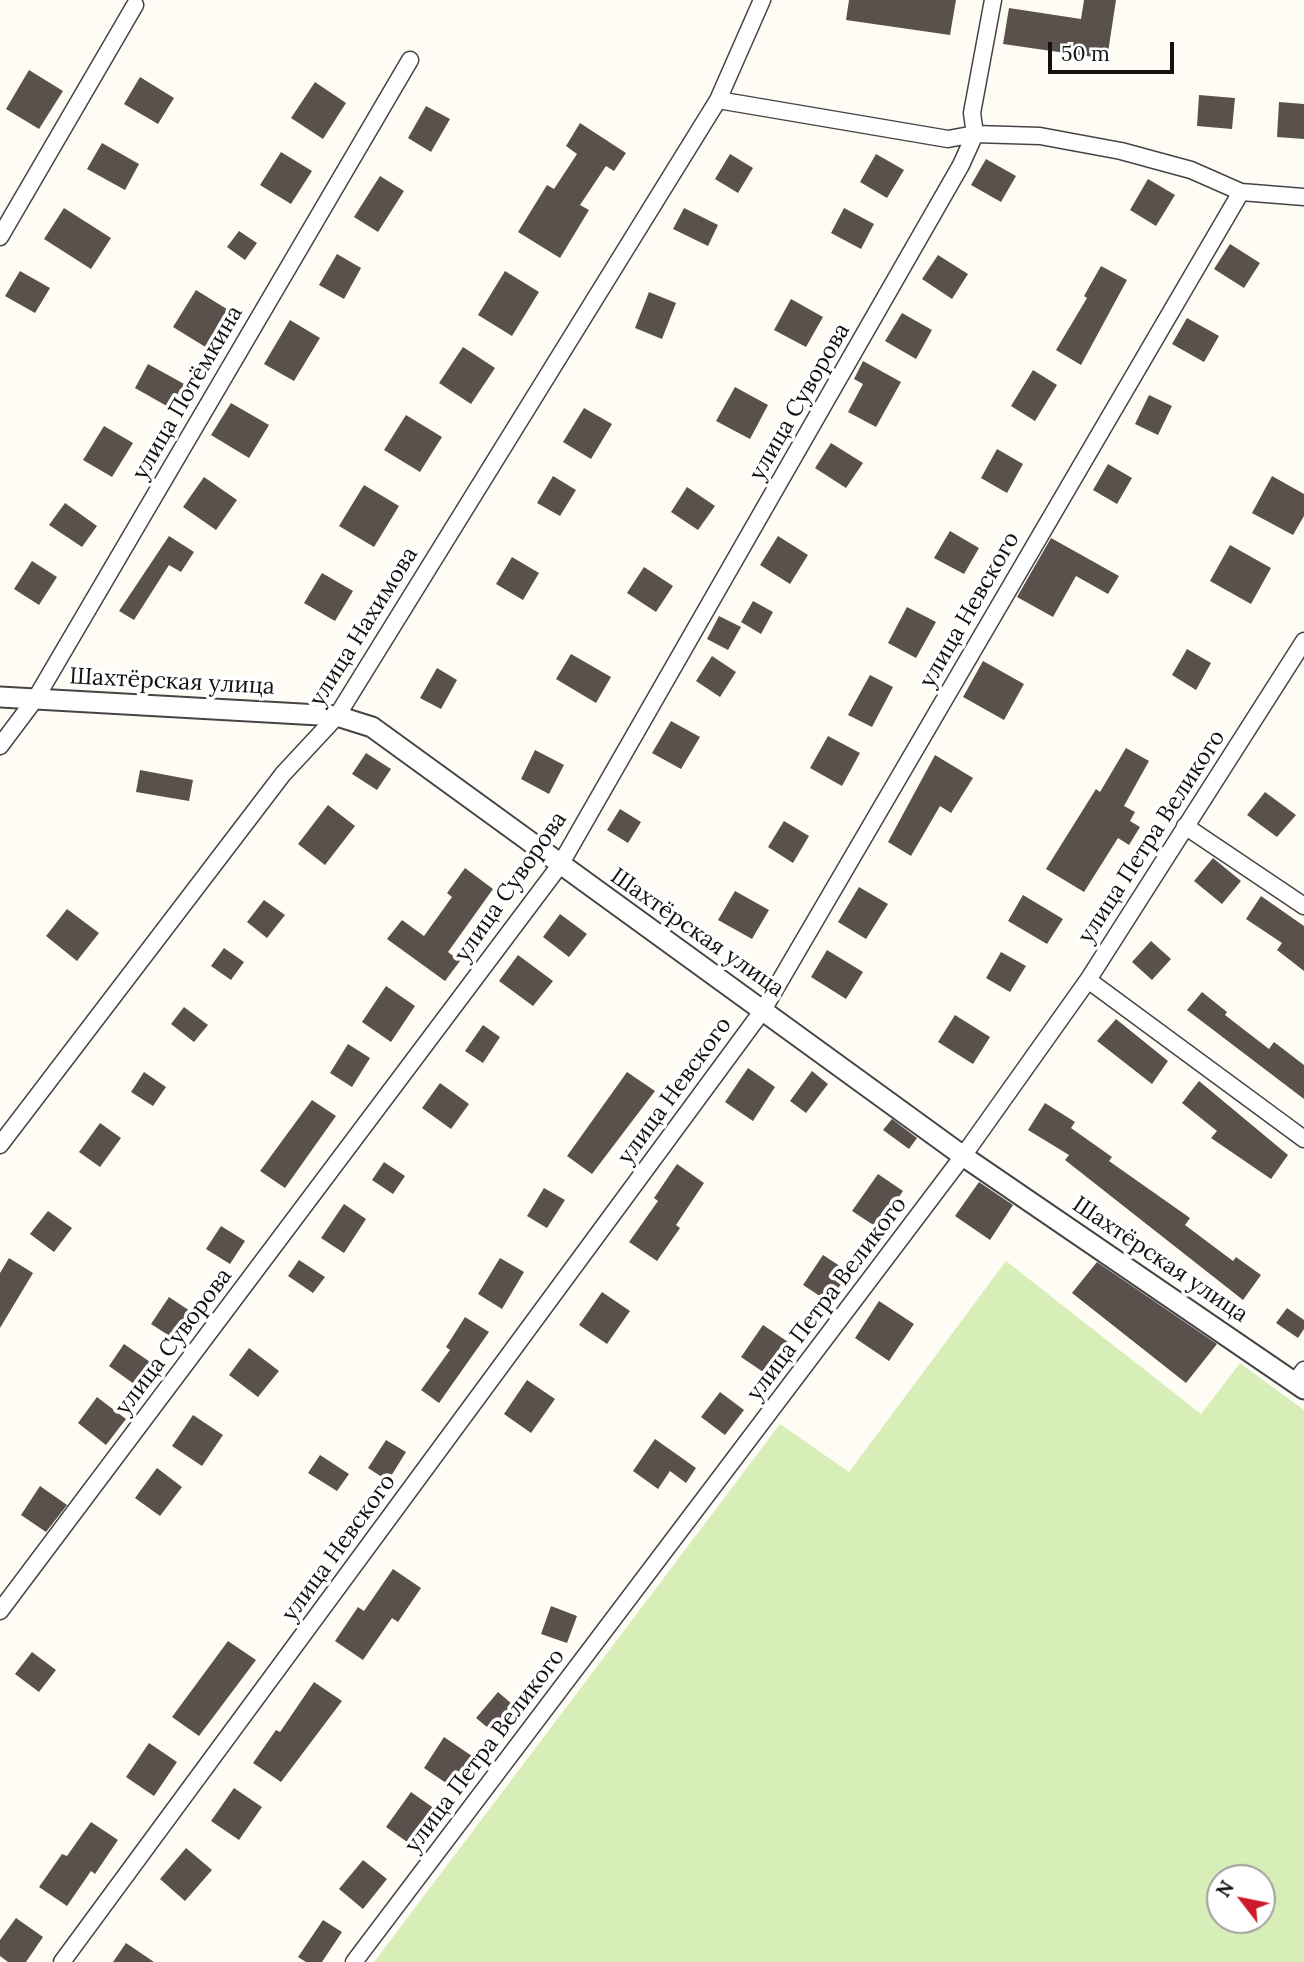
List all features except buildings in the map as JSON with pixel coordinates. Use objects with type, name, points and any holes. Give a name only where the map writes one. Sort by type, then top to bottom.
[{"type":"street","name":"улица Нахимова","points":[[0,1145],[283,774],[337,716],[718,100],[762,0]]},
{"type":"street","points":[[975,134],[972,113],[993,0]]},
{"type":"street","points":[[0,237],[135,5]]},
{"type":"street","name":"улица Потёмкина","points":[[0,746],[36,698],[410,60]]},
{"type":"street","points":[[718,100],[948,139],[975,134],[1040,136],[1121,151],[1191,170],[1241,192],[1304,197]]},
{"type":"street","name":"улица Суворова","points":[[0,1611],[560,865],[961,165],[975,134]]},
{"type":"street","name":"улица Невского","points":[[62,1962],[763,1010],[1241,192]]},
{"type":"street","name":"улица Петра Великого","points":[[354,1962],[963,1156],[1088,980],[1185,826],[1299,665],[1304,641]]},
{"type":"street","name":"Шахтёрская улица","points":[[0,697],[337,716],[372,727],[963,1156],[1301,1380]]},
{"type":"street","points":[[1185,826],[1304,906]]},
{"type":"street","points":[[1088,980],[1304,1139]]},
{"type":"green space","points":[[1006,1261],[1201,1414],[1240,1363],[1304,1410],[1304,1962],[374,1962],[780,1424],[849,1472]]}]
